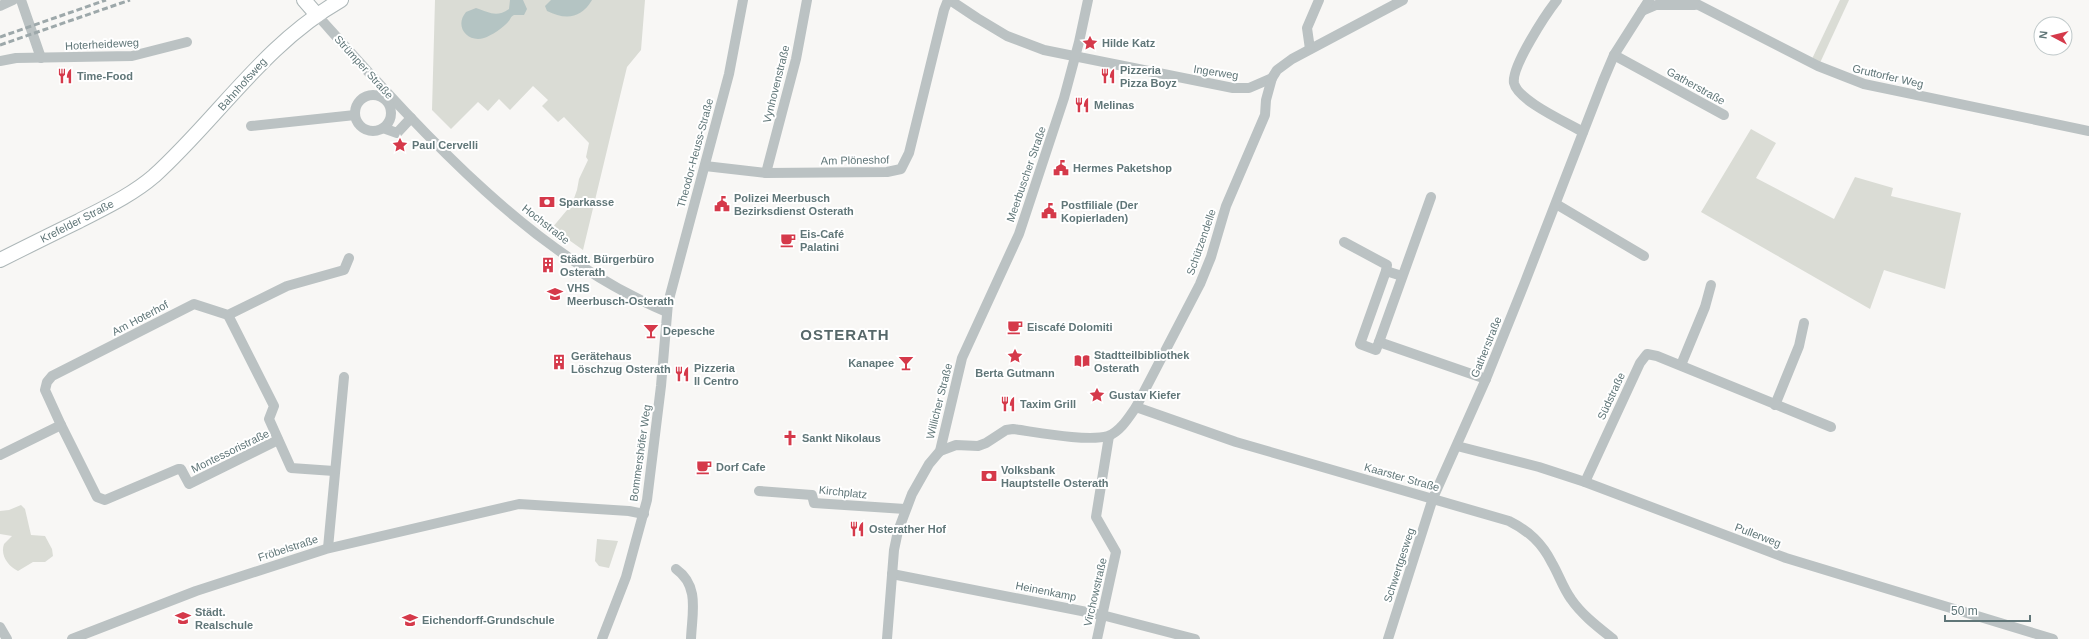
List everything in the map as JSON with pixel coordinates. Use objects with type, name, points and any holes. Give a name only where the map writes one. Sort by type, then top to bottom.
[{"type":"main road","name":"Strümper Straße","points":[[304,0],[316,15]]},
{"type":"main road","name":"Bahnhofsweg","points":[[152,177],[176,155],[268,56],[294,31],[340,0]]},
{"type":"main road","name":"Krefelder Straße","points":[[0,260],[104,208],[152,177]]},
{"type":"street","points":[[0,6],[13,0]]},
{"type":"street","points":[[21,0],[30,30],[41,58]]},
{"type":"street","name":"Theodor-Heuss-Straße","points":[[667,312],[672,287],[729,74],[743,0]]},
{"type":"street","name":"Vynhovenstraße","points":[[766,173],[796,59],[807,0]]},
{"type":"street","name":"Am Plöneshof","points":[[705,166],[766,173],[887,172],[901,169],[909,153],[944,10],[949,0]]},
{"type":"street","name":"Ingerweg","points":[[949,0],[977,18],[1027,45],[1075,57],[1233,88],[1249,88],[1272,78],[1277,70],[1292,59],[1403,0]]},
{"type":"street","name":"Meerbuscher Straße","points":[[965,349],[1002,273],[1018,234],[1053,132],[1075,57],[1088,0]]},
{"type":"street","points":[[1310,49],[1307,28],[1319,0]]},
{"type":"street","points":[[1557,0],[1526,48],[1515,73],[1514,84],[1521,95],[1583,132]]},
{"type":"street","name":"Gatherstraße","points":[[1433,498],[1486,379],[1614,55],[1649,0]]},
{"type":"street","name":"Gruttorfer Weg","points":[[1642,11],[1656,5],[1692,2],[1818,66],[1864,84],[2089,131]]},
{"type":"street","name":"Strümper Straße","points":[[316,15],[426,134]]},
{"type":"street","name":"Hoterheideweg","points":[[2,61],[41,58],[132,56],[187,42]]},
{"type":"street","name":"Gatherstraße","points":[[1614,55],[1724,115]]},
{"type":"street","name":"Schützendelle","points":[[1109,436],[1117,431],[1136,407],[1202,278],[1226,206],[1265,115],[1266,100],[1272,78]]},
{"type":"street","points":[[383,128],[390,119],[390,108],[388,103],[379,96],[368,96],[363,98],[356,107],[355,115],[358,123],[367,130],[372,131],[383,128],[397,132],[411,118]]},
{"type":"street","points":[[251,126],[355,115]]},
{"type":"street","name":"Hochstraße","points":[[426,134],[479,184],[532,230],[608,284],[667,312]]},
{"type":"street","points":[[1344,242],[1387,265],[1360,344],[1376,350],[1431,197]]},
{"type":"street","points":[[1556,204],[1644,256]]},
{"type":"street","points":[[228,315],[287,286],[344,270],[349,258]]},
{"type":"street","points":[[1386,271],[1402,276]]},
{"type":"street","points":[[1681,365],[1705,307],[1711,284]]},
{"type":"street","name":"Am Hoterhof","points":[[61,425],[45,390],[47,382],[52,376],[194,304],[228,315]]},
{"type":"street","name":"Bommershöfer Weg","points":[[602,639],[626,577],[649,492],[667,312]]},
{"type":"street","name":"Montessoristraße","points":[[228,315],[274,406],[270,419],[291,468],[334,472]]},
{"type":"street","points":[[1775,405],[1799,346],[1804,324]]},
{"type":"street","points":[[1379,342],[1486,379]]},
{"type":"street","name":"Willicher Straße","points":[[887,639],[894,550],[905,509],[920,480],[940,451],[956,380],[965,349]]},
{"type":"street","name":"Südstraße","points":[[1584,482],[1640,363],[1647,354],[1681,365],[1830,427]]},
{"type":"street","points":[[328,548],[344,377]]},
{"type":"street","name":"Kaarster Straße","points":[[1136,407],[1236,442],[1509,521],[1526,530],[1537,540],[1552,562],[1571,600],[1592,622],[1613,639]]},
{"type":"street","points":[[0,455],[61,425]]},
{"type":"street","name":"Montessoristraße","points":[[61,425],[96,497],[105,500],[178,468],[181,469],[189,484],[278,440]]},
{"type":"street","points":[[940,451],[956,445],[978,446],[1006,430],[1013,429],[1067,436],[1109,436]]},
{"type":"street","name":"Virchowstraße","points":[[1097,639],[1116,552],[1096,517],[1109,436]]},
{"type":"street","name":"Pullerweg","points":[[1457,446],[1539,467],[1584,482],[1786,558],[2053,639]]},
{"type":"street","name":"Kirchplatz","points":[[759,491],[812,495],[814,503],[905,509]]},
{"type":"street","name":"Schwertgesweg","points":[[1388,639],[1433,498]]},
{"type":"street","name":"Fröbelstraße","points":[[72,639],[196,591],[328,548],[519,504],[630,511],[644,514]]},
{"type":"street","points":[[676,568],[687,578],[693,595],[691,639]]},
{"type":"street","name":"Heinenkamp","points":[[892,574],[1102,615],[1195,639]]},
{"type":"street","points":[[0,627],[7,639]]},
{"type":"shaded area","points":[[435,0],[645,0],[641,50],[627,67],[583,250],[552,228],[572,204],[579,179],[588,160],[586,157],[589,143],[564,117],[558,122],[542,106],[548,100],[533,86],[510,110],[499,99],[488,111],[478,102],[451,129],[432,110]]},
{"type":"shaded area","points":[[510,0],[523,0],[527,9],[524,15],[514,15],[500,29],[484,38],[472,38],[464,32],[461,23],[466,12],[476,8],[496,14],[504,12],[509,9]]},
{"type":"shaded area","points":[[551,0],[592,0],[583,11],[578,14],[572,16],[560,16],[547,11],[545,6]]},
{"type":"shaded area","points":[[1840,0],[1849,0],[1819,65],[1811,61]]},
{"type":"shaded area","points":[[1751,129],[1776,143],[1756,178],[1834,219],[1855,177],[1893,188],[1891,196],[1961,213],[1945,289],[1884,270],[1870,309],[1701,212]]},
{"type":"shaded area","points":[[21,505],[25,509],[31,535],[45,536],[52,549],[53,556],[45,562],[33,562],[18,571],[8,563],[4,556],[4,544],[12,536],[0,534],[0,511],[9,510]]},
{"type":"shaded area","points":[[597,539],[618,541],[609,568],[599,566],[595,561]]},
{"type":"railway","points":[[0,37],[106,0]]},
{"type":"railway","points":[[0,45],[130,0]]},
{"type":"place","name":"Hilde Katz","points":[[1090,43]]},
{"type":"place","name":"Time-Food","points":[[65,76]]},
{"type":"place","name":"Pizzeria Pizza Boyz","points":[[1108,76]]},
{"type":"place","name":"Melinas","points":[[1082,105]]},
{"type":"place","name":"Paul Cervelli","points":[[400,145]]},
{"type":"place","name":"Hermes Paketshop","points":[[1061,168]]},
{"type":"place","name":"Sparkasse","points":[[547,202]]},
{"type":"place","name":"Polizei Meerbusch Bezirksdienst Osterath","points":[[722,204]]},
{"type":"place","name":"Postfiliale (Der Kopierladen)","points":[[1049,211]]},
{"type":"place","name":"Eis-Café Palatini","points":[[788,240]]},
{"type":"place","name":"Städt. Bürgerbüro Osterath","points":[[548,265]]},
{"type":"place","name":"VHS Meerbusch-Osterath","points":[[555,294]]},
{"type":"place","name":"Eiscafé Dolomiti","points":[[1015,327]]},
{"type":"place","name":"Depesche","points":[[651,331]]},
{"type":"place","name":"Berta Gutmann","points":[[1015,356]]},
{"type":"place","name":"Stadtteilbibliothek Osterath","points":[[1082,361]]},
{"type":"place","name":"Gerätehaus Löschzug Osterath","points":[[559,362]]},
{"type":"place","name":"Kanapee","points":[[906,363]]},
{"type":"place","name":"Pizzeria Il Centro","points":[[682,374]]},
{"type":"place","name":"Gustav Kiefer","points":[[1097,395]]},
{"type":"place","name":"Taxim Grill","points":[[1008,404]]},
{"type":"place","name":"Sankt Nikolaus","points":[[790,438]]},
{"type":"place","name":"Dorf Cafe","points":[[704,467]]},
{"type":"place","name":"Volksbank Hauptstelle Osterath","points":[[989,476]]},
{"type":"place","name":"Osterather Hof","points":[[857,529]]},
{"type":"place","name":"Städt. Realschule","points":[[183,618]]},
{"type":"place","name":"Eichendorff-Grundschule","points":[[410,620]]},
{"type":"district","name":"OSTERATH","points":[[845,334]]}]
